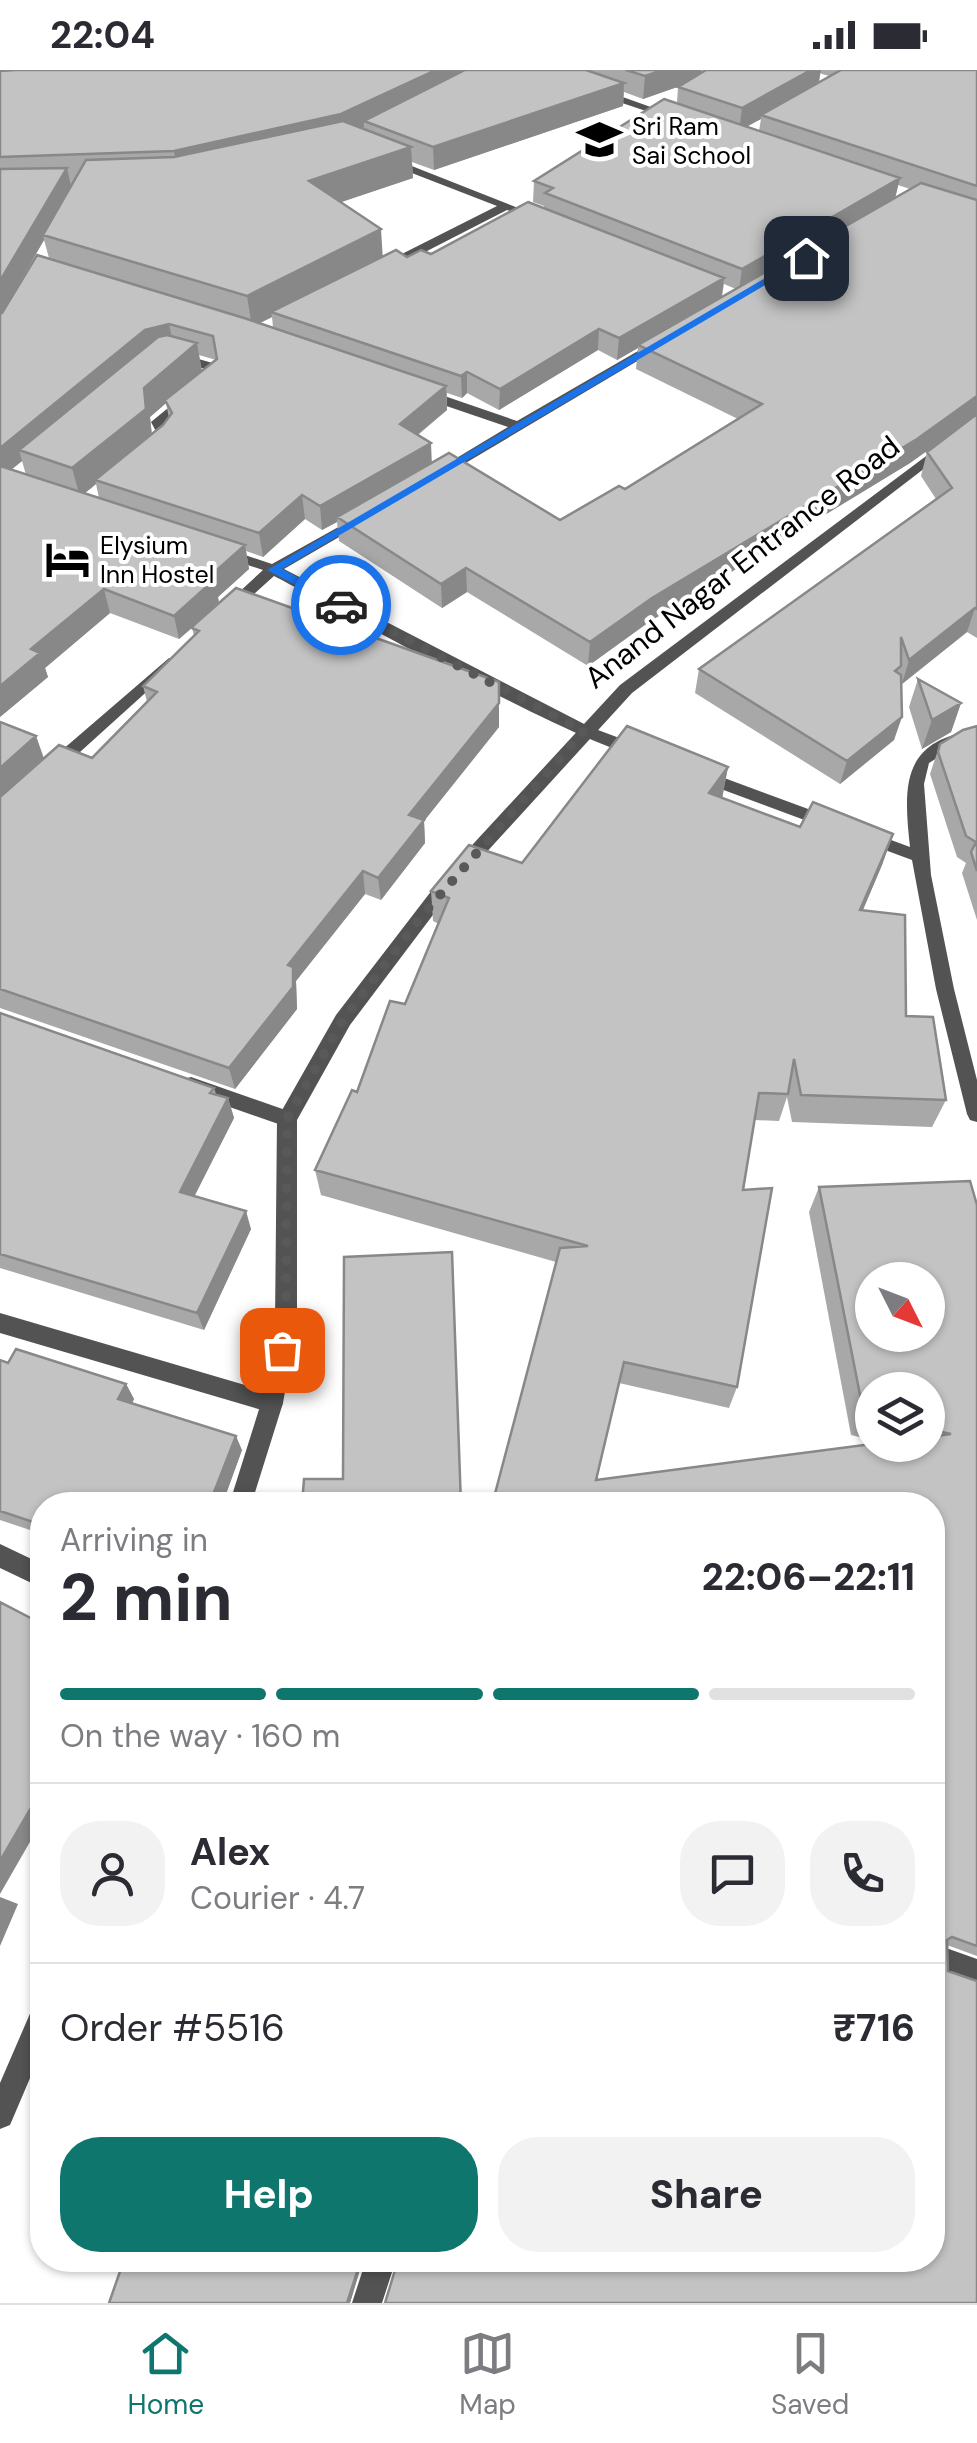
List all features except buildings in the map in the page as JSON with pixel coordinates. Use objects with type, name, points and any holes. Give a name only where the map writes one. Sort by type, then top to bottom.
[{"type":"street","points":[[591,89],[684,121]]},
{"type":"street","points":[[382,158],[560,227]]},
{"type":"street","points":[[372,274],[506,206]]},
{"type":"street","points":[[421,484],[670,337]]},
{"type":"street","points":[[147,455],[166,437],[158,422],[214,377],[211,366],[173,356],[157,360]]},
{"type":"street","points":[[413,390],[519,426]]},
{"type":"street","name":"Anand Nagar Entrance Road","points":[[244,1492],[272,1403],[286,1323],[287,1119],[343,1020],[445,886],[626,688],[977,422]]},
{"type":"street","points":[[216,621],[273,570],[372,512]]},
{"type":"street","points":[[204,546],[273,570],[584,731],[658,759]]},
{"type":"street","points":[[43,775],[187,647]]},
{"type":"street","points":[[977,736],[947,744],[921,762],[915,781],[918,856],[977,1114]]},
{"type":"street","points":[[676,766],[918,856]]},
{"type":"street","points":[[180,1081],[287,1119]]},
{"type":"street","points":[[0,1323],[272,1403]]},
{"type":"street","points":[[0,1556],[30,1570]]},
{"type":"street","points":[[945,1961],[977,1972]]},
{"type":"street","points":[[0,2115],[30,2046]]},
{"type":"street","points":[[367,2303],[377,2272]]},
{"type":"way so far","points":[[282,1350],[286,1323],[287,1119],[343,1020],[424,913],[584,731],[341,605]]},
{"type":"place","name":"Sri Ram Sai School","points":[[599,140]]},
{"type":"place","name":"Elysium Inn Hostel","points":[[67,559]]},
{"type":"route","points":[[341,605],[273,570],[806,258]]}]
